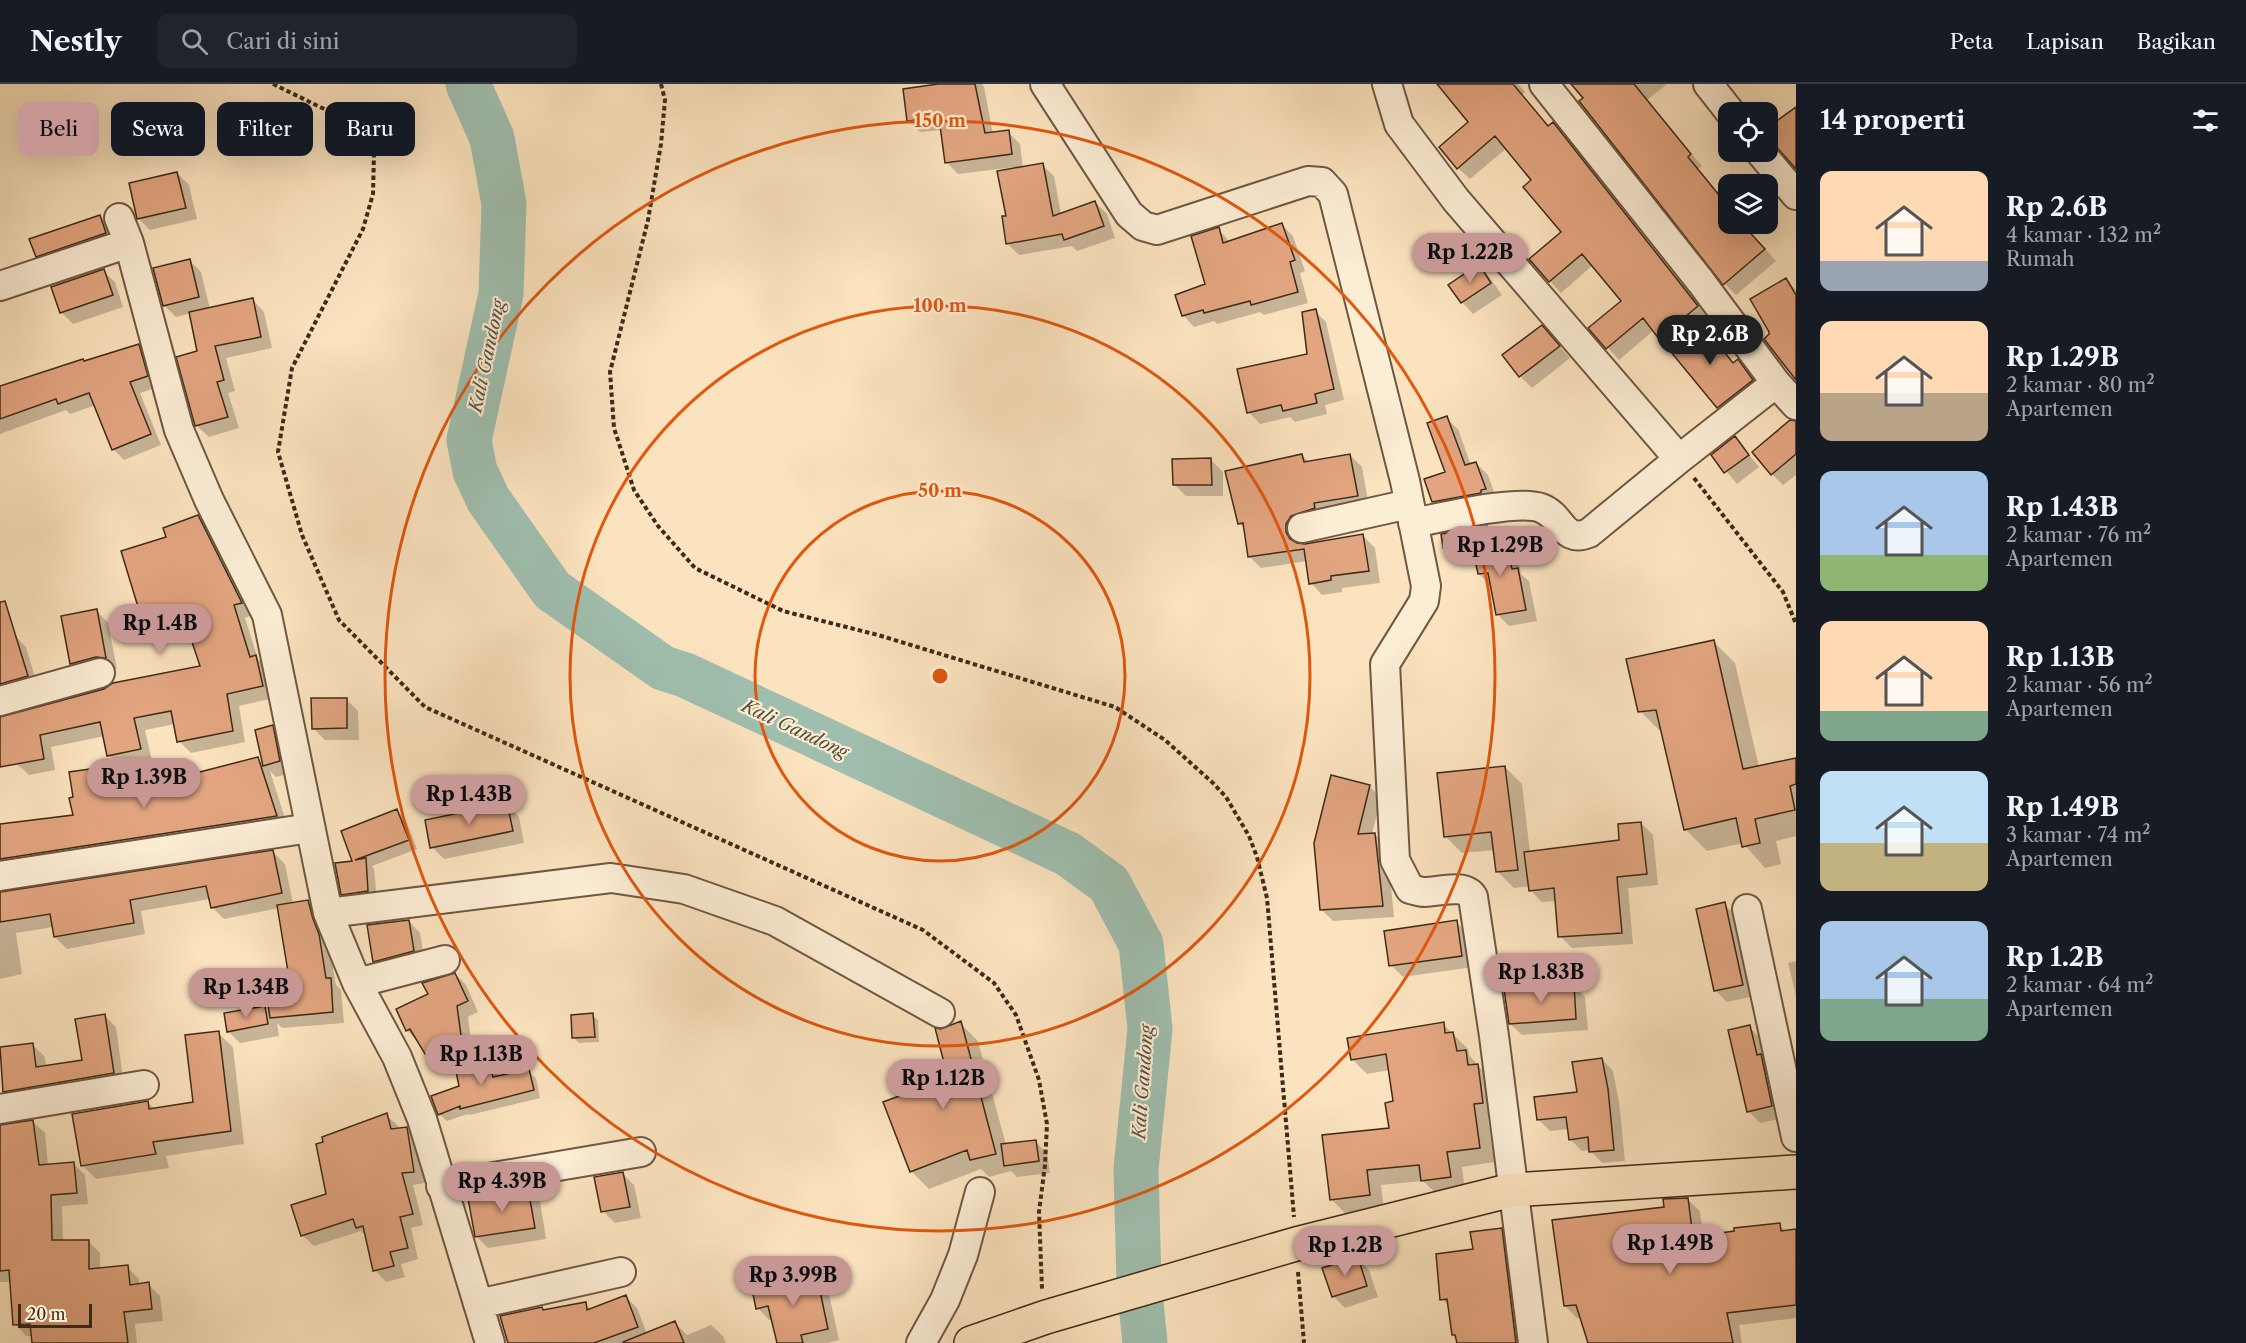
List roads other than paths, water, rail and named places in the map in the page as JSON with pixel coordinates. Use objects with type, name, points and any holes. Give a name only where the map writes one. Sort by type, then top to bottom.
[{"type":"main road","points":[[971,1343],[1066,1312],[1296,1244],[1512,1190],[1796,1172]]},
{"type":"street","points":[[1045,84],[1129,214],[1149,229],[1157,230],[1308,181],[1322,182],[1333,194],[1411,513],[1426,586],[1424,601],[1385,664],[1395,860],[1410,889],[1422,892],[1464,889],[1473,897],[1494,1036],[1533,1343]]},
{"type":"street","points":[[1387,84],[1399,124],[1456,200],[1679,459]]},
{"type":"street","points":[[1544,84],[1796,405]]},
{"type":"street","points":[[1708,84],[1722,102]]},
{"type":"street","points":[[1768,162],[1796,195]]},
{"type":"street","points":[[0,286],[124,231],[179,430],[209,500],[267,615],[328,913],[357,983],[397,1058],[418,1109],[490,1343]]},
{"type":"street","points":[[1302,528],[1411,513],[1531,506],[1540,507],[1550,513],[1570,535],[1580,537],[1589,533],[1776,382]]},
{"type":"street","points":[[0,701],[100,673]]},
{"type":"street","points":[[0,876],[310,828]]},
{"type":"street","points":[[328,913],[611,878],[684,889],[775,921],[940,1013]]},
{"type":"street","points":[[1747,909],[1796,1137]]},
{"type":"street","points":[[357,983],[445,960]]},
{"type":"street","points":[[0,1109],[144,1085]]},
{"type":"street","points":[[441,1186],[640,1152]]},
{"type":"street","points":[[921,1343],[945,1300],[963,1255],[980,1192]]},
{"type":"street","points":[[478,1304],[621,1272]]},
{"type":"waterway","name":"Kali Gandong","points":[[468,84],[492,138],[504,204],[501,294],[469,440],[475,471],[488,499],[552,590],[663,668],[685,675],[1068,854],[1109,884],[1141,944],[1150,1029],[1136,1169],[1139,1283],[1145,1343]]}]
